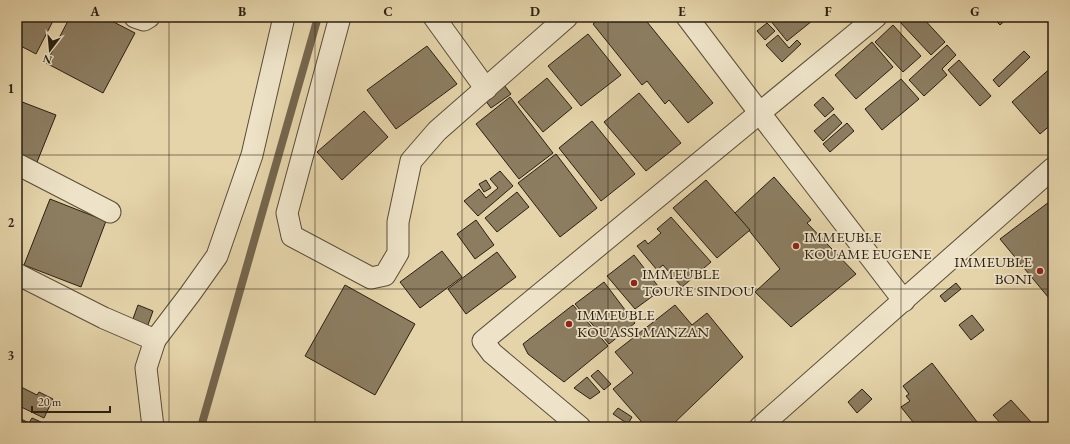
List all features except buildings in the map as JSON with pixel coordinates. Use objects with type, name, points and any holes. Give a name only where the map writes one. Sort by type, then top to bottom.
[{"type":"street","points":[[135,17],[144,20],[148,17]]},
{"type":"street","points":[[153,427],[146,368],[155,340],[217,256],[252,155],[284,17]]},
{"type":"street","points":[[340,17],[287,213],[292,236],[371,278],[384,274],[398,253],[398,222],[411,161],[438,131],[567,17]]},
{"type":"street","points":[[434,17],[486,89]]},
{"type":"street","points":[[687,17],[758,112],[904,301]]},
{"type":"street","points":[[580,427],[492,353],[483,341],[758,112],[876,17]]},
{"type":"street","points":[[17,164],[110,212]]},
{"type":"street","points":[[760,427],[1053,168]]},
{"type":"street","points":[[17,274],[104,318],[155,340]]},
{"type":"waterway","points":[[201,427],[318,17]]},
{"type":"place","name":"IMMEUBLE KOUAME EUGENE","points":[[796,246]]},
{"type":"place","name":"IMMEUBLE BONI","points":[[1040,271]]},
{"type":"place","name":"IMMEUBLE TOURE SINDOU","points":[[634,283]]},
{"type":"place","name":"IMMEUBLE KOUASSI MANZAN","points":[[569,324]]}]
